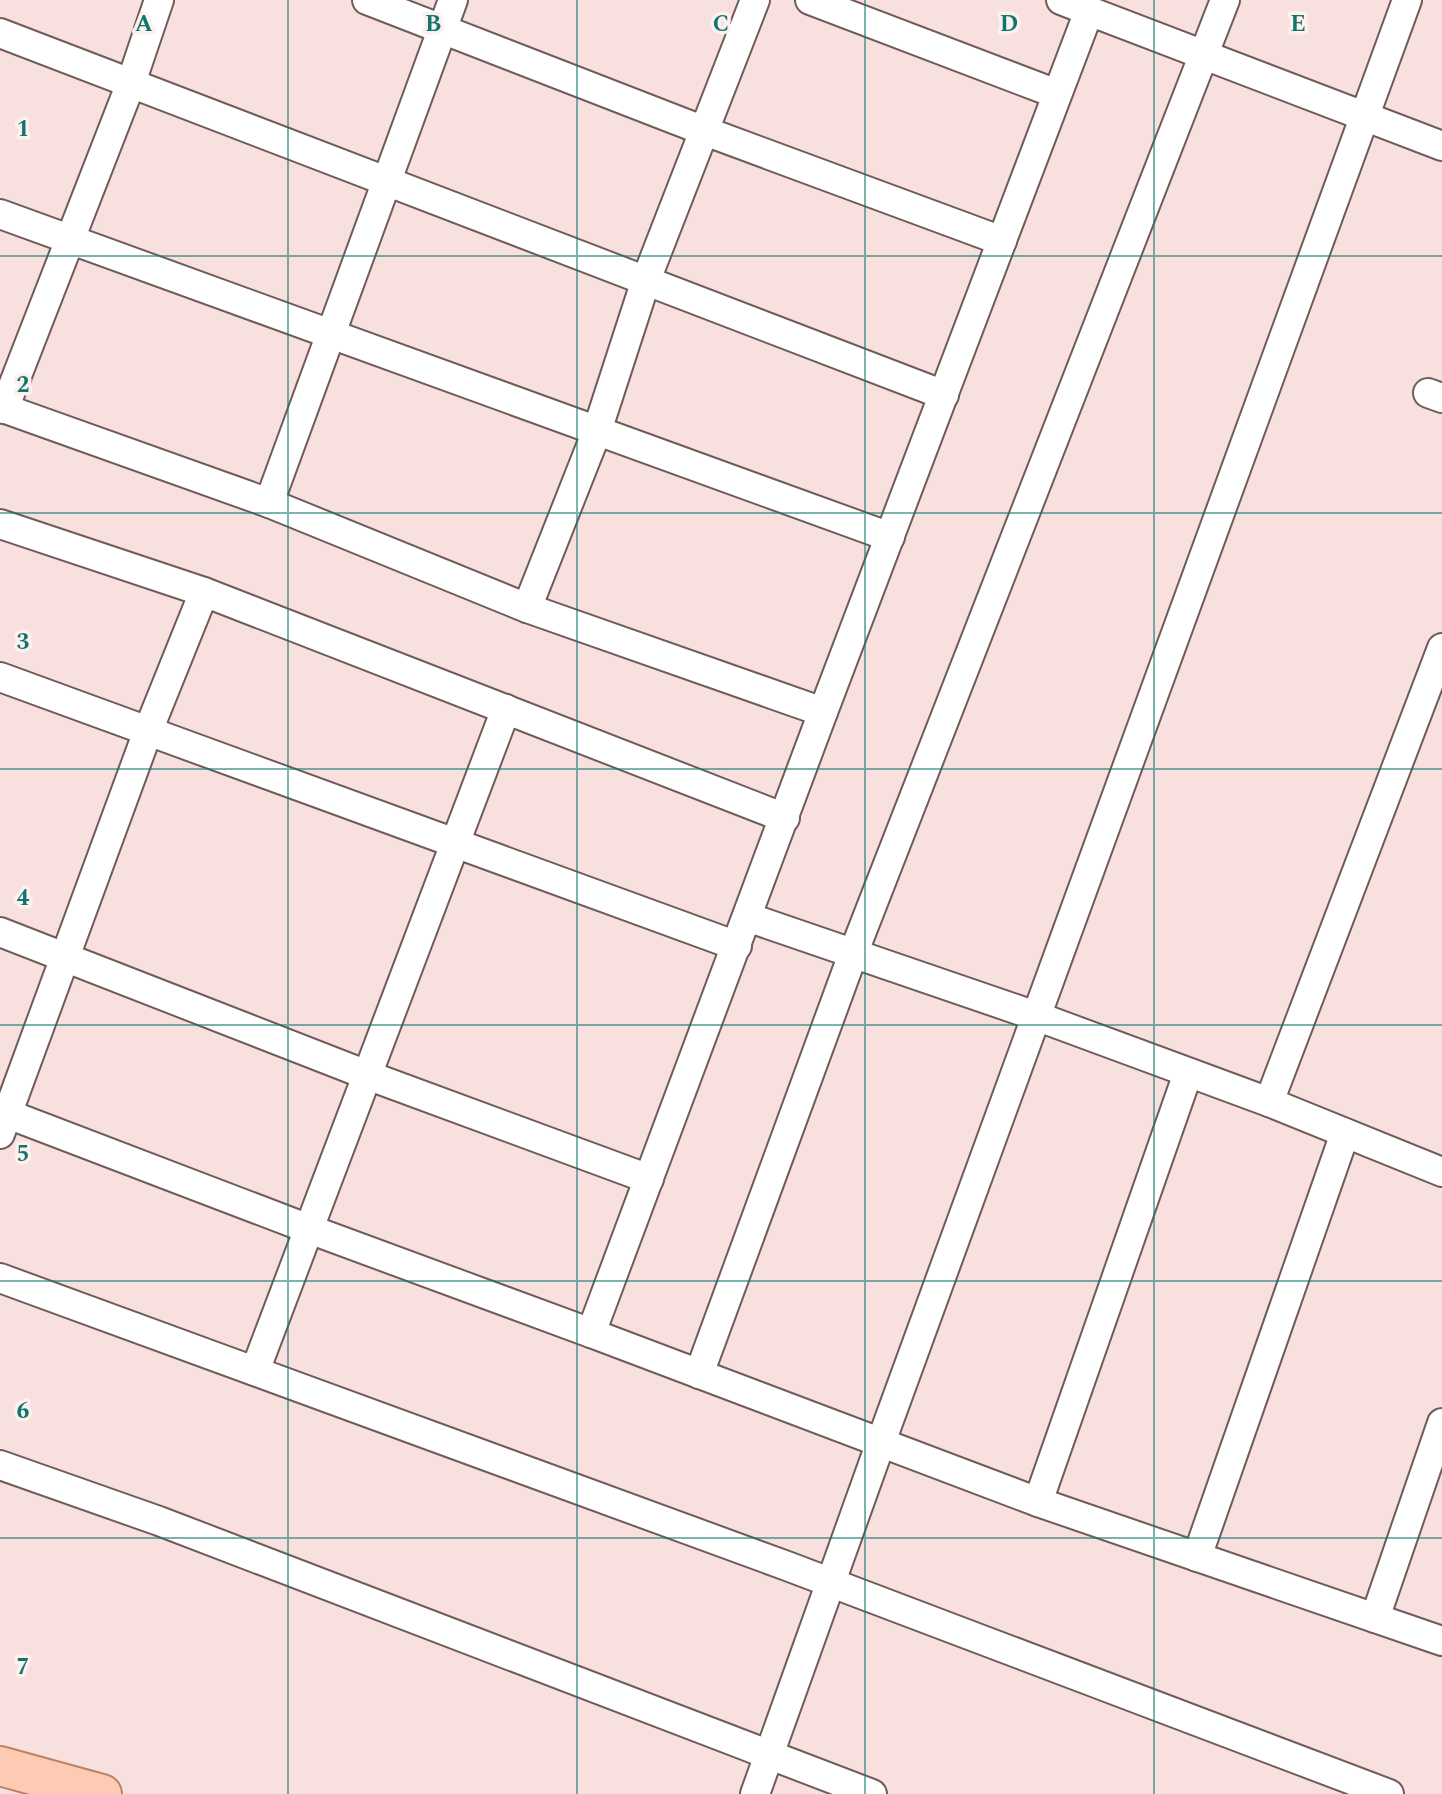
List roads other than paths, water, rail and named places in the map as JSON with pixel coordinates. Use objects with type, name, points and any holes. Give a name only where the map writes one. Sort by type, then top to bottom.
[{"type":"main road","points":[[0,1766],[102,1794]]},
{"type":"street","points":[[159,0],[131,83],[2,408],[269,503],[527,608],[822,712]]},
{"type":"street","points":[[367,0],[702,130],[1002,241]]},
{"type":"street","points":[[269,503],[453,0]]},
{"type":"street","points":[[527,608],[597,431],[646,280],[702,130],[755,0]]},
{"type":"street","points":[[810,0],[1057,94]]},
{"type":"street","points":[[1061,0],[1442,146]]},
{"type":"street","points":[[699,1374],[853,954],[1225,0]]},
{"type":"street","points":[[755,1794],[881,1441],[1407,0]]},
{"type":"street","points":[[591,1333],[785,818],[822,712],[1088,11]]},
{"type":"street","points":[[0,33],[944,395]]},
{"type":"street","points":[[0,214],[890,537]]},
{"type":"street","points":[[0,524],[204,592],[785,818]]},
{"type":"street","points":[[204,592],[148,731],[66,957],[3,1119],[591,1333],[1038,1502],[1442,1641]]},
{"type":"street","points":[[1269,1102],[1442,648]]},
{"type":"street","points":[[0,677],[737,946]]},
{"type":"street","points":[[255,1371],[506,709]]},
{"type":"street","points":[[747,917],[1036,1016],[1269,1102],[1442,1172]]},
{"type":"street","points":[[0,932],[367,1075],[649,1179]]},
{"type":"street","points":[[1038,1502],[1188,1073]]},
{"type":"street","points":[[1197,1557],[1345,1133]]},
{"type":"street","points":[[0,1278],[832,1583],[1389,1794]]},
{"type":"street","points":[[1375,1618],[1442,1423]]},
{"type":"street","points":[[0,1465],[159,1521],[872,1794]]}]
